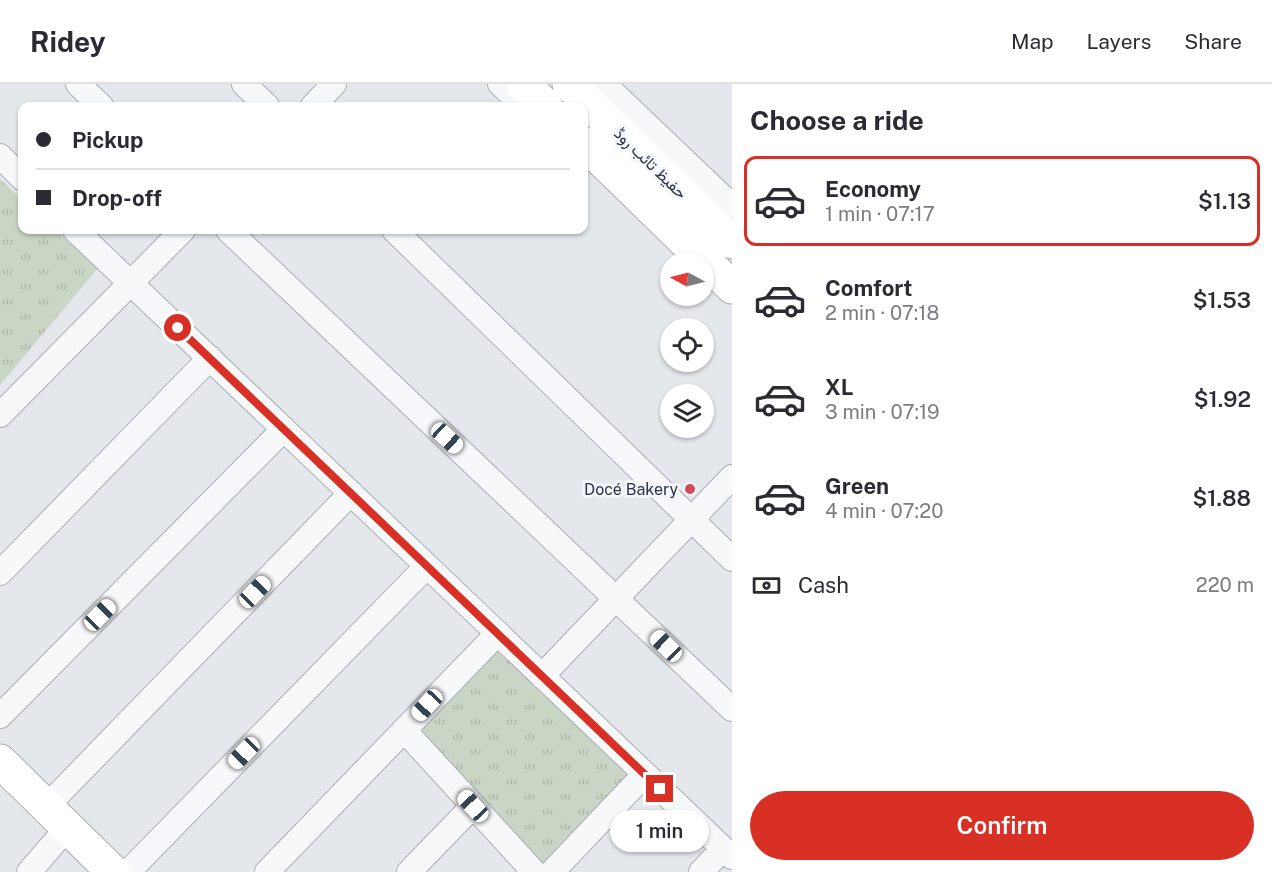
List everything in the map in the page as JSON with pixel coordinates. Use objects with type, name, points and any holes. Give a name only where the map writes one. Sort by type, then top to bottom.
[{"type":"street","points":[[78,84],[97,102]]},
{"type":"street","points":[[244,84],[263,102]]},
{"type":"street","points":[[317,102],[334,84]]},
{"type":"street","points":[[500,84],[520,102]]},
{"type":"street","points":[[523,84],[542,102]]},
{"type":"street","name":"حفیظ تائب روڈ","points":[[569,84],[588,102]]},
{"type":"street","points":[[604,84],[732,206]]},
{"type":"street","name":"حفیظ تائب روڈ","points":[[588,102],[732,242]]},
{"type":"street","name":"حفیظ تائب روڈ","points":[[588,147],[722,275]]},
{"type":"street","points":[[0,156],[18,174]]},
{"type":"street","points":[[588,167],[677,252]]},
{"type":"street","points":[[79,234],[728,853],[701,872]]},
{"type":"street","points":[[0,415],[179,234]]},
{"type":"street","points":[[232,234],[732,709]]},
{"type":"street","points":[[398,234],[732,559]]},
{"type":"street","points":[[722,275],[732,306]]},
{"type":"street","points":[[0,573],[210,358]]},
{"type":"street","points":[[0,716],[284,429]]},
{"type":"street","points":[[542,676],[732,477]]},
{"type":"street","points":[[29,872],[57,817],[351,493]]},
{"type":"street","points":[[128,872],[427,566]]},
{"type":"street","points":[[267,872],[498,633]]},
{"type":"street","points":[[404,730],[534,872]]},
{"type":"street","points":[[0,761],[113,872]]},
{"type":"street","points":[[552,872],[645,774]]},
{"type":"street","points":[[409,872],[473,806]]},
{"type":"green space","points":[[0,179],[18,196],[18,234],[60,234],[98,268],[0,385]]},
{"type":"green space","points":[[500,647],[632,774],[543,872],[416,730]]},
{"type":"place","name":"Docé Bakery","points":[[690,489]]},
{"type":"route","points":[[178,328],[660,789]]}]
